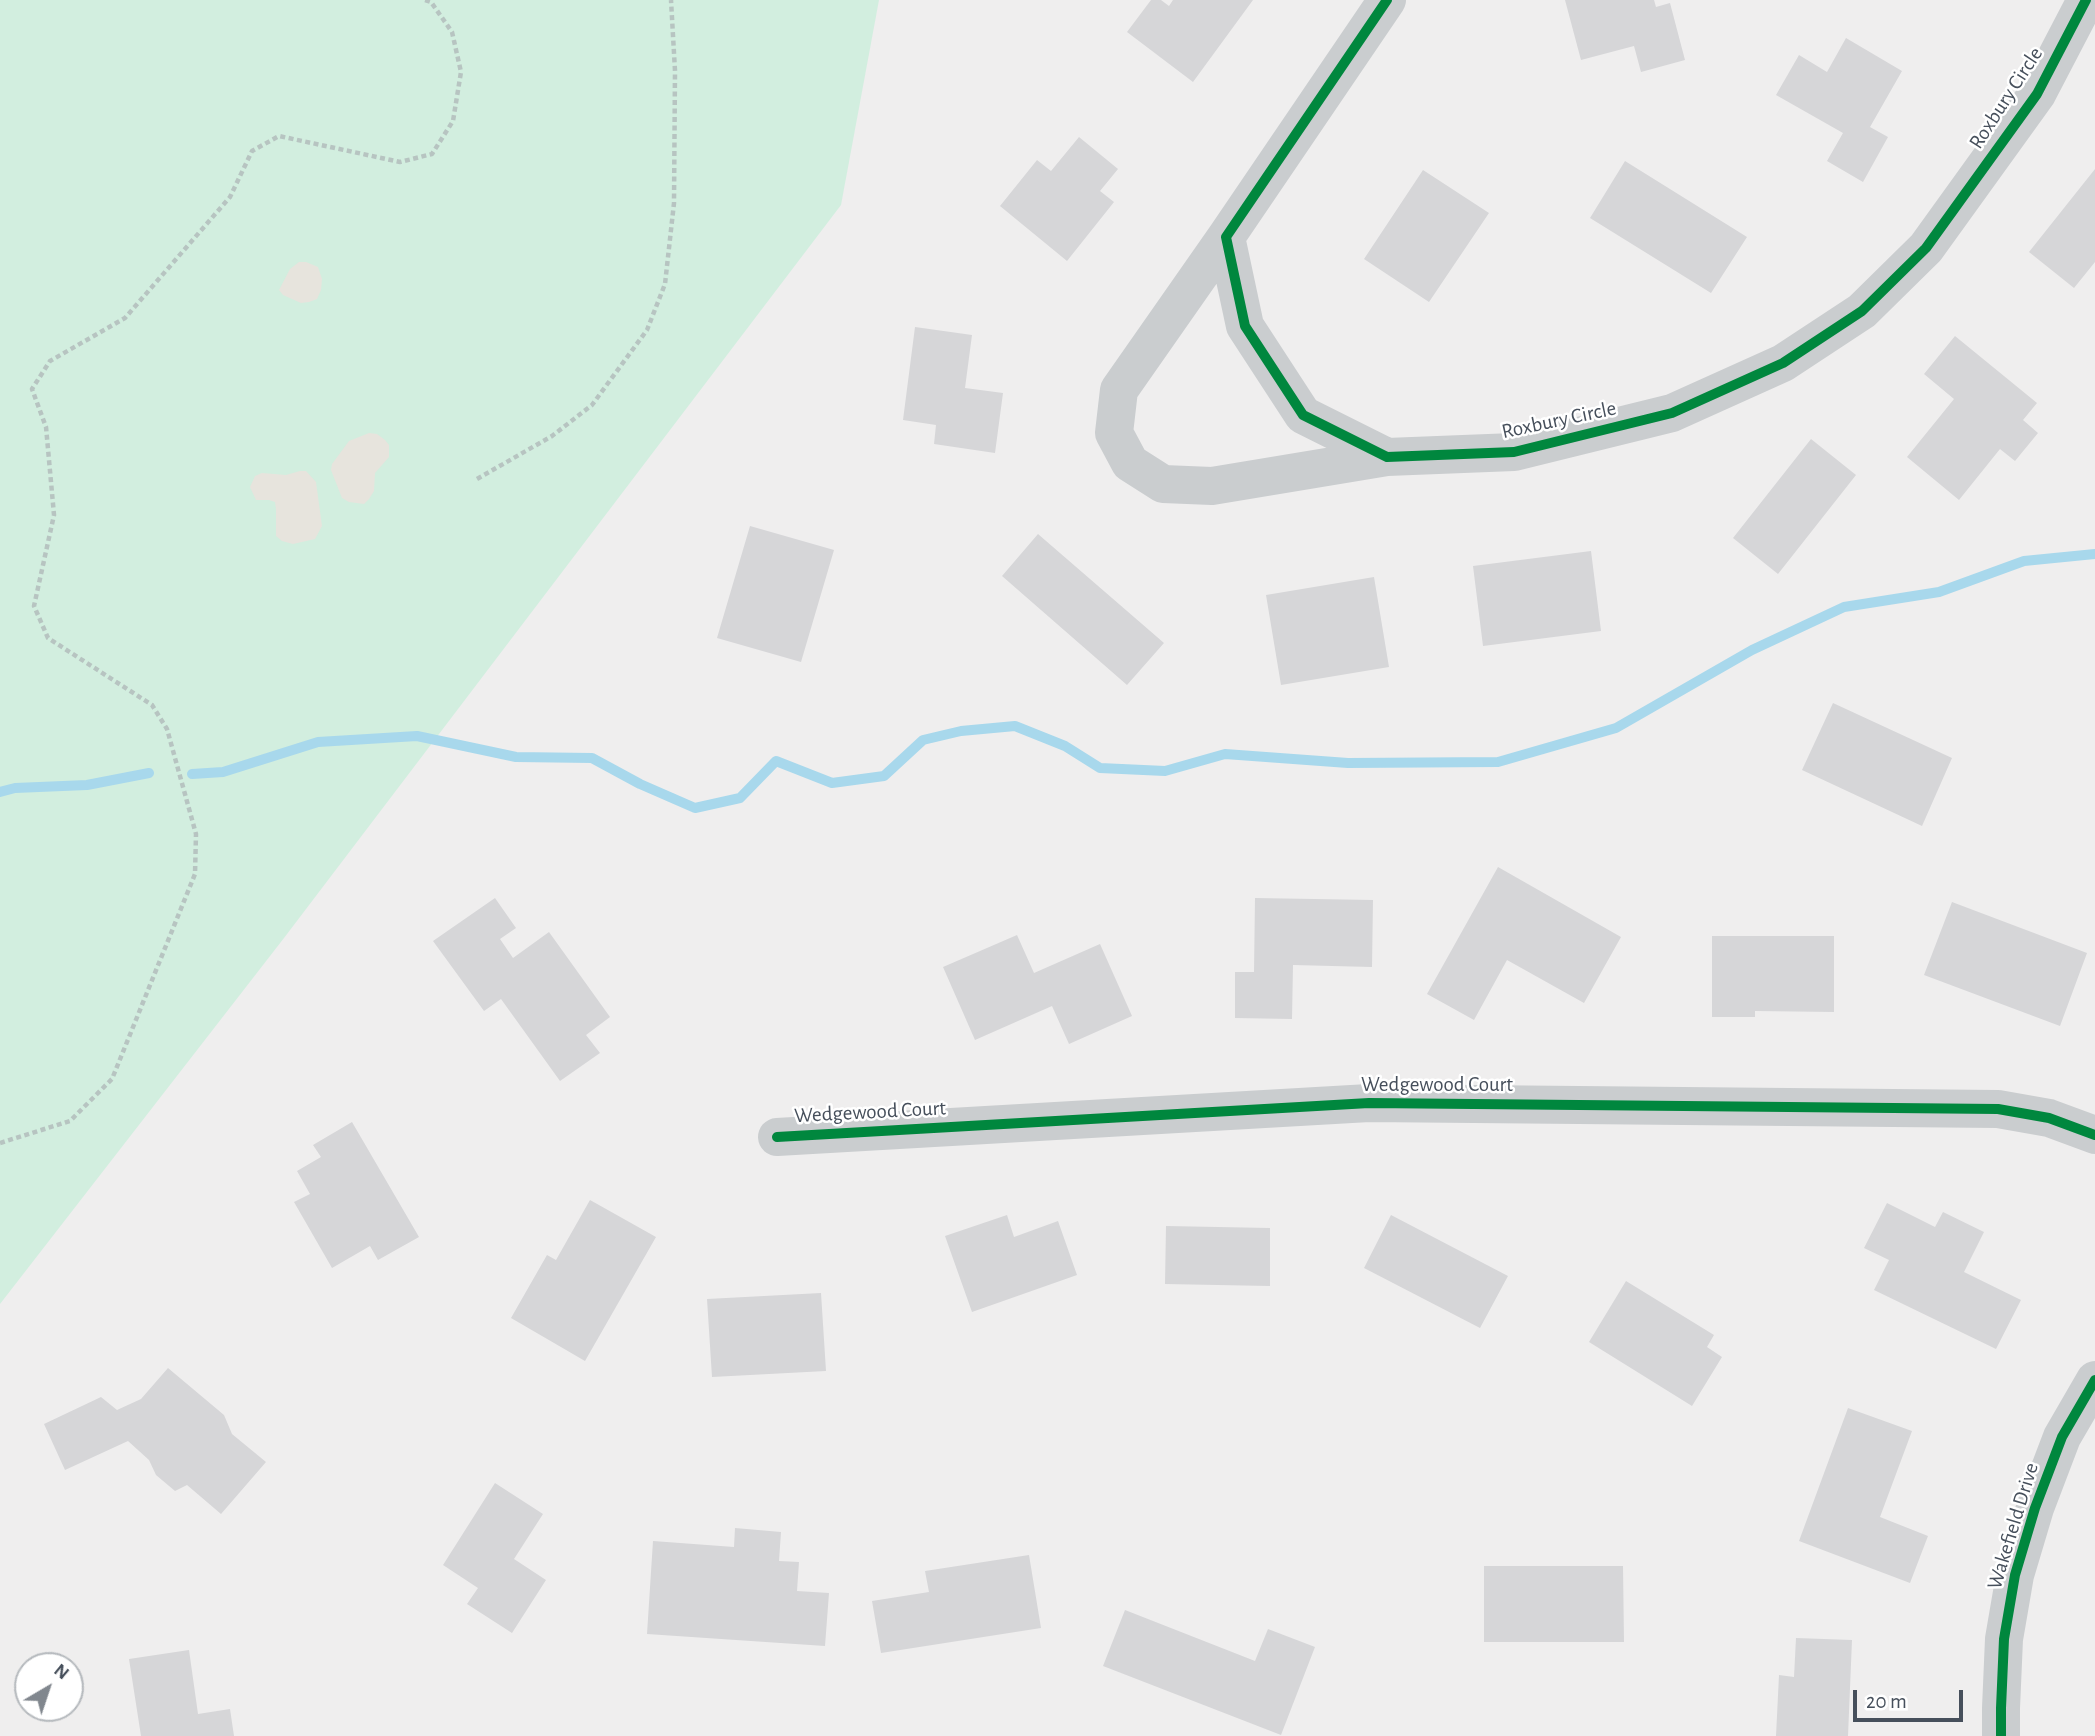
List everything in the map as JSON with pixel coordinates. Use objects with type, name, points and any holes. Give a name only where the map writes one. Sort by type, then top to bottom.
[{"type":"street","name":"Roxbury Circle","points":[[1387,0],[1119,390],[1114,433],[1130,463],[1163,484],[1212,486],[1387,457],[1514,452],[1672,414],[1783,363],[1863,311],[1926,248],[2037,94],[2086,0]]},
{"type":"street","name":"Roxbury Circle","points":[[1226,237],[1245,326],[1303,415],[1387,457]]},
{"type":"street","name":"Wedgewood Court","points":[[777,1137],[1369,1103],[1998,1109],[2049,1118],[2095,1135]]},
{"type":"street","name":"Wakefield Drive","points":[[2001,1736],[2004,1639],[2015,1575],[2035,1507],[2062,1437],[2095,1380]]},
{"type":"path","points":[[0,1143],[70,1121],[112,1079],[195,874],[196,834],[167,729],[152,705],[48,638],[34,606],[54,515],[46,427],[32,389],[50,361],[125,318],[230,197],[252,151],[279,136],[400,162],[432,154],[453,121],[461,72],[452,32],[431,2],[425,0]]},
{"type":"path","points":[[477,479],[552,436],[592,405],[647,330],[665,284],[674,203],[675,71],[671,0]]},
{"type":"green space","points":[[0,0],[879,0],[841,205],[284,938],[0,1304]]},
{"type":"sand","points":[[299,262],[318,267],[322,279],[317,299],[309,302],[301,303],[283,295],[279,290],[290,269]]},
{"type":"sand","points":[[369,433],[377,434],[385,440],[389,445],[389,457],[375,473],[374,491],[369,499],[364,504],[349,502],[342,498],[331,470],[332,464],[349,441]]},
{"type":"sand","points":[[306,471],[316,482],[322,526],[315,539],[293,544],[276,536],[275,502],[256,500],[250,487],[255,476],[262,473],[286,475]]},
{"type":"building","points":[[1151,0],[1161,0],[1169,6],[1173,0],[1253,0],[1193,82],[1127,32]]},
{"type":"building","points":[[1565,0],[1654,0],[1656,7],[1670,3],[1685,60],[1641,72],[1634,46],[1581,60]]},
{"type":"building","points":[[1846,38],[1902,71],[1870,127],[1888,137],[1863,182],[1827,161],[1843,133],[1776,95],[1799,55],[1827,72]]},
{"type":"building","points":[[1079,137],[1118,169],[1100,191],[1114,202],[1067,261],[1000,206],[1037,160],[1051,171]]},
{"type":"building","points":[[1625,161],[1747,237],[1711,293],[1590,218]]},
{"type":"building","points":[[2095,169],[2095,262],[2074,288],[2029,252]]},
{"type":"building","points":[[1423,170],[1489,213],[1429,302],[1364,259]]},
{"type":"building","points":[[915,327],[972,335],[965,388],[1003,393],[995,453],[934,444],[936,425],[903,420]]},
{"type":"building","points":[[1955,336],[2037,403],[2023,420],[2038,433],[2015,461],[2000,449],[1959,500],[1907,457],[1954,399],[1924,374]]},
{"type":"building","points":[[1811,439],[1856,475],[1778,574],[1733,538]]},
{"type":"building","points":[[750,526],[834,550],[801,662],[717,638]]},
{"type":"building","points":[[1038,534],[1164,643],[1127,685],[1002,576]]},
{"type":"building","points":[[1591,551],[1601,631],[1483,646],[1473,566]]},
{"type":"building","points":[[1374,577],[1389,667],[1281,685],[1266,595]]},
{"type":"building","points":[[1833,703],[1952,758],[1922,826],[1802,770]]},
{"type":"building","points":[[1498,867],[1621,937],[1584,1003],[1507,960],[1474,1020],[1427,994]]},
{"type":"building","points":[[495,898],[516,928],[500,939],[513,958],[549,932],[610,1017],[586,1035],[600,1053],[560,1081],[501,999],[484,1011],[433,941]]},
{"type":"building","points":[[1255,898],[1373,900],[1372,967],[1293,965],[1292,1019],[1235,1018],[1235,972],[1254,972]]},
{"type":"building","points":[[1952,902],[2087,953],[2060,1026],[1924,975]]},
{"type":"building","points":[[1017,935],[1034,973],[1100,944],[1132,1016],[1069,1044],[1052,1006],[975,1040],[943,967]]},
{"type":"building","points":[[1712,936],[1834,936],[1834,1012],[1755,1011],[1755,1017],[1712,1017]]},
{"type":"building","points":[[352,1122],[419,1237],[378,1260],[370,1246],[332,1268],[294,1202],[310,1194],[297,1171],[321,1157],[313,1145]]},
{"type":"building","points":[[590,1200],[656,1237],[585,1361],[511,1318],[547,1255],[556,1260]]},
{"type":"building","points":[[1887,1203],[1935,1227],[1943,1212],[1984,1232],[1964,1272],[2021,1300],[1996,1349],[1874,1290],[1889,1260],[1864,1248]]},
{"type":"building","points":[[1007,1215],[1014,1237],[1058,1221],[1077,1275],[972,1312],[945,1236]]},
{"type":"building","points":[[1391,1215],[1508,1276],[1480,1328],[1364,1268]]},
{"type":"building","points":[[1166,1226],[1270,1228],[1270,1286],[1165,1284]]},
{"type":"building","points":[[1626,1281],[1714,1335],[1707,1347],[1722,1357],[1692,1406],[1589,1342]]},
{"type":"building","points":[[821,1293],[826,1371],[712,1377],[707,1299]]},
{"type":"building","points":[[168,1368],[224,1415],[232,1434],[266,1462],[221,1514],[187,1485],[175,1491],[156,1475],[149,1460],[128,1441],[65,1470],[44,1424],[101,1397],[117,1410],[141,1399]]},
{"type":"building","points":[[1848,1408],[1912,1431],[1880,1517],[1928,1536],[1910,1583],[1799,1541]]},
{"type":"building","points":[[495,1483],[543,1514],[514,1559],[546,1580],[512,1633],[467,1604],[478,1588],[443,1565]]},
{"type":"building","points":[[735,1528],[781,1532],[779,1561],[799,1562],[797,1591],[829,1593],[825,1646],[647,1634],[653,1541],[734,1547]]},
{"type":"building","points":[[1029,1555],[1041,1628],[881,1653],[872,1601],[929,1592],[925,1571]]},
{"type":"building","points":[[1484,1566],[1623,1566],[1624,1642],[1484,1642]]},
{"type":"building","points":[[1125,1610],[1255,1661],[1268,1629],[1315,1647],[1281,1735],[1103,1666]]},
{"type":"building","points":[[1796,1638],[1852,1640],[1848,1736],[1776,1736],[1779,1675],[1794,1677]]},
{"type":"building","points":[[189,1650],[198,1714],[230,1709],[234,1736],[141,1736],[129,1659]]},
{"type":"waterway","points":[[192,774],[223,772],[318,742],[417,736],[516,757],[592,758],[640,784],[695,808],[740,798],[776,761],[832,783],[884,776],[923,740],[961,731],[1015,726],[1065,746],[1100,768],[1165,771],[1225,754],[1348,763],[1498,762],[1616,728],[1752,650],[1844,607],[1939,592],[2024,561],[2095,554]]},
{"type":"waterway","points":[[0,792],[15,788],[87,785],[149,773]]},
{"type":"cycle path","points":[[1387,0],[1226,237],[1245,326],[1303,415],[1387,457],[1514,452],[1672,413],[1783,363],[1862,311],[1926,248],[2037,94],[2086,0]]},
{"type":"cycle path","points":[[777,1137],[1369,1103],[1998,1109],[2049,1118],[2095,1135]]},
{"type":"cycle path","points":[[2001,1736],[2004,1639],[2015,1575],[2035,1508],[2062,1437],[2095,1380]]}]
